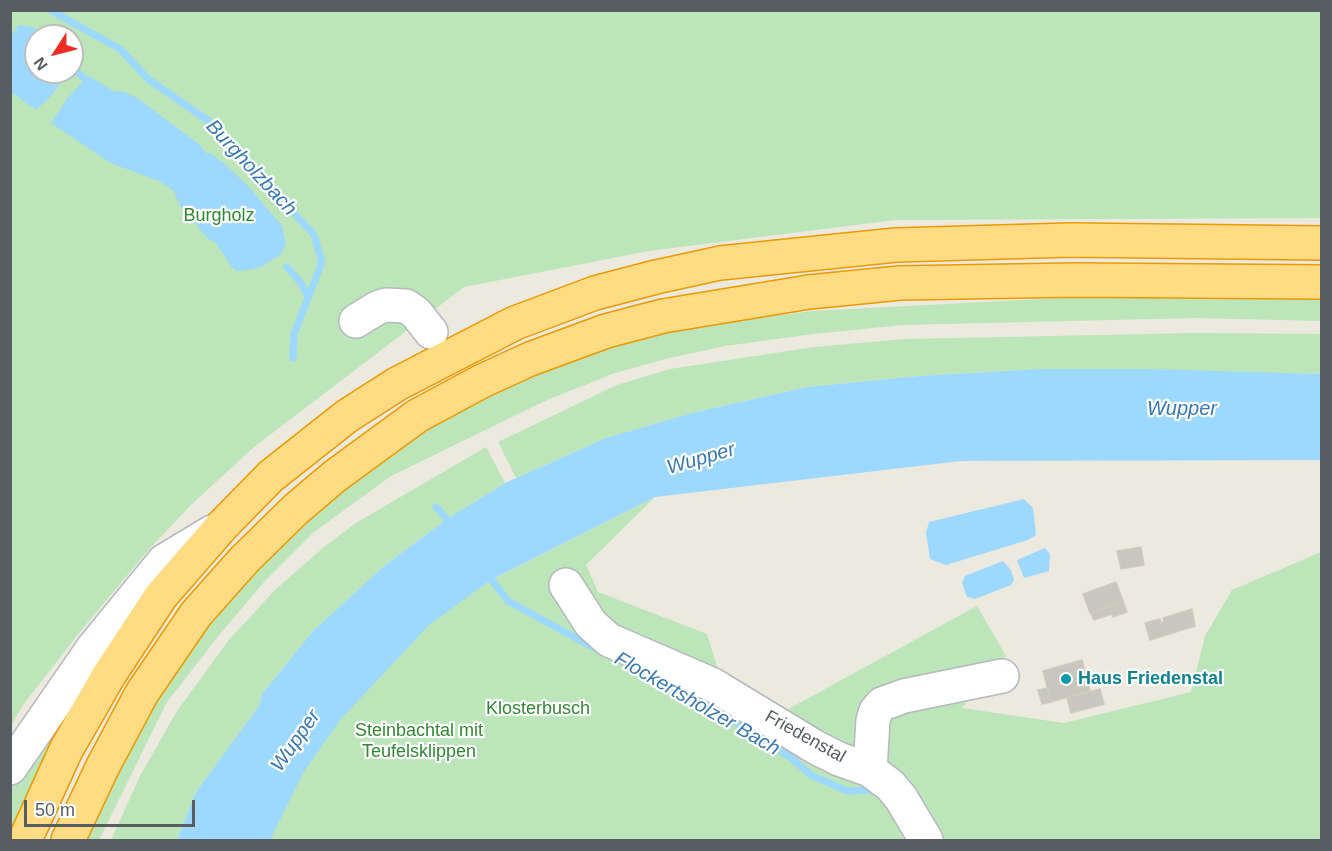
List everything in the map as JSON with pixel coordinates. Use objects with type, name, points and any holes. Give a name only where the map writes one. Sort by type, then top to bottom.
[{"type":"highway","points":[[25,840],[66,750],[109,675],[160,597],[222,526],[271,476],[347,416],[397,384],[514,323],[595,293],[720,263],[896,244],[1071,240],[1322,243]]},
{"type":"highway","points":[[68,840],[103,766],[142,693],[196,614],[244,560],[296,509],[335,476],[417,416],[482,381],[530,359],[606,331],[663,316],[809,292],[900,283],[1076,280],[1322,282]]},
{"type":"lane","points":[[356,321],[377,308],[387,305],[406,306],[416,312],[431,332]]},
{"type":"lane","points":[[10,768],[93,648],[164,561],[222,526]]},
{"type":"lane","name":"Friedenstal","points":[[566,585],[591,624],[609,640],[713,686],[815,747],[839,759],[870,770],[890,785],[901,798],[926,840]]},
{"type":"lane","name":"Friedenstal","points":[[870,770],[873,720],[882,704],[904,696],[1002,676]]},
{"type":"green space","name":"Burgholz","points":[[11,11],[1321,11],[1321,218],[895,220],[649,251],[464,287],[254,447],[192,504],[150,548],[23,705],[11,726]]},
{"type":"green space","points":[[1080,297],[1321,297],[1321,321],[1196,318],[902,325],[813,334],[725,346],[669,358],[615,373],[547,400],[391,476],[314,532],[265,581],[167,702],[99,840],[80,840],[156,696],[207,626],[253,571],[378,459],[490,392],[535,373],[611,347],[667,333],[723,323],[812,311]]},
{"type":"green space","points":[[1196,333],[1321,334],[1321,374],[1040,369],[919,376],[807,387],[692,413],[606,438],[516,478],[498,442],[617,385],[670,369],[814,347],[905,339]]},
{"type":"green space","points":[[486,447],[505,483],[447,519],[384,566],[313,631],[262,694],[259,706],[196,792],[177,840],[111,840],[140,776],[177,711],[228,641],[275,590],[324,547],[356,523]]},
{"type":"green space","name":"Klosterbusch","points":[[655,497],[586,565],[598,592],[707,634],[720,676],[781,713],[977,606],[1006,656],[962,708],[1064,723],[1191,692],[1205,636],[1232,590],[1321,552],[1321,840],[225,840],[335,685],[490,581]]},
{"type":"green space","points":[[84,683],[11,834],[11,785],[48,725]]},
{"type":"water","points":[[19,25],[24,26],[24,84],[60,84],[36,110],[11,92],[11,36]]},
{"type":"water","points":[[91,77],[113,91],[124,92],[137,98],[200,145],[207,154],[210,153],[226,165],[248,186],[282,226],[286,244],[281,254],[261,267],[237,271],[215,242],[208,239],[179,204],[174,191],[161,182],[111,163],[51,123],[67,99],[81,84],[84,84],[86,78]]},
{"type":"water","name":"Wupper","points":[[1040,369],[1145,369],[1321,374],[1321,460],[961,461],[655,497],[491,580],[429,625],[340,720],[303,773],[270,840],[177,840],[196,792],[259,706],[262,694],[313,631],[384,566],[447,519],[505,483],[606,438],[692,413],[807,387],[919,376]]},
{"type":"water","points":[[1024,499],[1033,508],[1036,535],[1028,540],[946,565],[930,559],[926,533],[929,522]]},
{"type":"water","points":[[1045,548],[1050,554],[1049,571],[1024,578],[1017,560]]},
{"type":"water","points":[[1003,561],[1011,570],[1014,580],[1011,585],[975,599],[967,597],[962,583],[965,576]]},
{"type":"building","points":[[1141,547],[1144,565],[1121,569],[1117,551]]},
{"type":"building","points":[[1116,582],[1123,601],[1090,613],[1083,594]]},
{"type":"building","points":[[1123,601],[1127,612],[1094,620],[1091,613]]},
{"type":"building","points":[[1192,609],[1195,626],[1150,640],[1145,623],[1160,619],[1161,623],[1164,622],[1163,618]]},
{"type":"building","name":"Haus Friedenstal","points":[[1082,660],[1090,691],[1051,702],[1043,671]]},
{"type":"building","points":[[1047,688],[1051,702],[1042,704],[1038,690]]},
{"type":"building","points":[[1100,689],[1104,704],[1071,713],[1067,698]]},
{"type":"waterway","name":"Burgholzbach","points":[[50,10],[120,49],[148,79],[213,124],[314,235],[322,262],[294,334],[293,358]]},
{"type":"waterway","points":[[287,267],[301,283],[308,297]]},
{"type":"waterway","name":"Burgholzbach","points":[[436,507],[452,525]]},
{"type":"waterway","name":"Flockertsholzer Bach","points":[[486,573],[508,601],[598,650]]},
{"type":"waterway","name":"Flockertsholzer Bach","points":[[630,666],[709,706],[790,757],[811,775],[847,791],[876,790],[878,792]]},
{"type":"place","name":"Haus Friedenstal","points":[[1066,679]]},
{"type":"park label","name":"Steinbachtal mit Teufelsklippen","points":[[419,741]]}]
